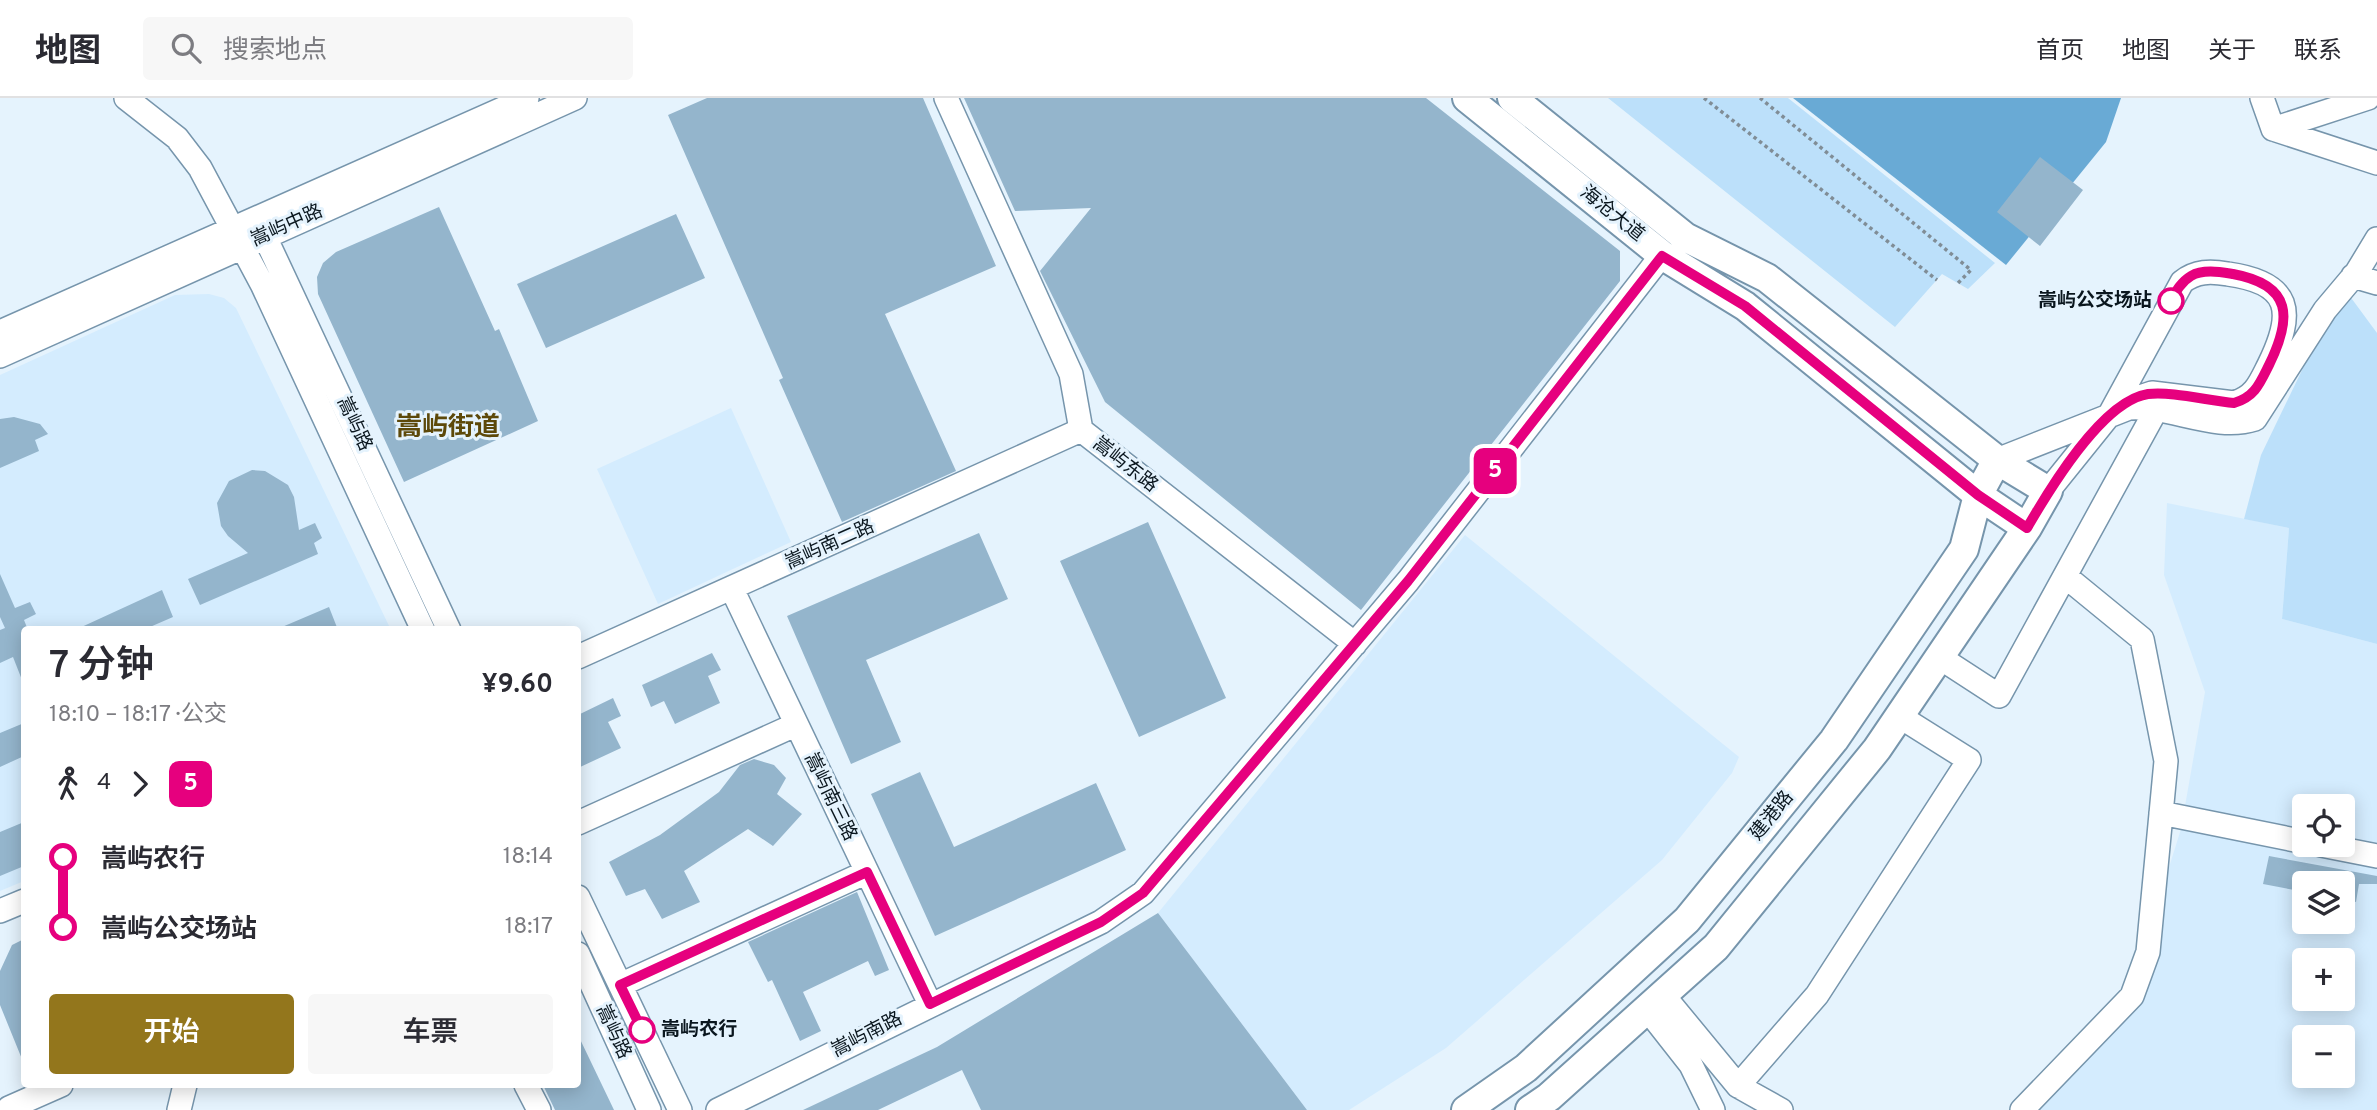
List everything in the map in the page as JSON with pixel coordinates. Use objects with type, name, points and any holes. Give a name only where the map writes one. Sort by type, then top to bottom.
[{"type":"main road","name":"海沧大道","points":[[1467,98],[1662,256],[1745,306],[1978,495],[2027,528]]},
{"type":"main road","name":"海沧大道","points":[[1511,98],[1685,237],[1767,278],[1997,460],[2048,491]]},
{"type":"main road","name":"建港路","points":[[1466,1110],[1526,1069],[1687,920],[1842,729],[1964,550],[1978,495],[1997,460]]},
{"type":"main road","name":"建港路","points":[[1530,1110],[1716,947],[1877,749],[2027,528],[2048,491]]},
{"type":"street","name":"嵩屿中路","points":[[262,228],[527,98]]},
{"type":"street","name":"嵩屿中路","points":[[0,332],[262,228],[575,98]]},
{"type":"street","name":"嵩屿东路","points":[[946,98],[1071,374],[1081,430],[1354,644]]},
{"type":"street","points":[[2262,98],[2273,129]]},
{"type":"street","points":[[2273,129],[2368,98]]},
{"type":"street","name":"嵩屿路","points":[[128,99],[177,138],[201,168],[422,626]]},
{"type":"street","points":[[2273,129],[2377,163]]},
{"type":"street","name":"嵩屿路","points":[[262,228],[447,626]]},
{"type":"street","name":"嵩屿中路","points":[[0,356],[237,238]]},
{"type":"street","points":[[1997,460],[2129,408],[2213,420],[2246,422],[2255,419],[2311,332],[2377,239]]},
{"type":"street","name":"嵩屿南路","points":[[718,1110],[1101,922],[1143,893],[1408,581],[1662,256]]},
{"type":"street","points":[[2048,491],[2110,414],[2169,303],[2189,277],[2215,272],[2266,283],[2282,301],[2282,339],[2256,390],[2247,400],[2234,403],[2152,394],[2134,399],[2110,414]]},
{"type":"street","points":[[2353,276],[2377,282]]},
{"type":"street","points":[[2284,326],[2311,332]]},
{"type":"street","points":[[1939,657],[1999,696],[2156,410]]},
{"type":"street","name":"嵩屿南二路","points":[[581,656],[1081,430]]},
{"type":"street","points":[[2022,1110],[2132,996],[2148,952],[2166,761],[2142,639],[2065,576]]},
{"type":"street","name":"嵩屿南三路","points":[[732,589],[930,1004]]},
{"type":"street","points":[[1738,1086],[1817,995],[1969,760],[1899,716]]},
{"type":"street","points":[[581,823],[795,725]]},
{"type":"street","points":[[2161,813],[2292,839]]},
{"type":"street","points":[[2355,852],[2377,856]]},
{"type":"street","points":[[620,985],[867,872]]},
{"type":"street","points":[[0,911],[21,902]]},
{"type":"street","name":"嵩屿路","points":[[581,903],[680,1110]]},
{"type":"street","name":"嵩屿路","points":[[581,961],[649,1110]]},
{"type":"street","points":[[1655,1002],[1738,1086],[1781,1110]]},
{"type":"street","points":[[1655,1002],[1713,1110]]},
{"type":"street","points":[[6,1103],[52,1088]]},
{"type":"street","points":[[179,1110],[184,1088]]},
{"type":"street","points":[[528,1088],[539,1110]]},
{"type":"path","points":[[1704,98],[1937,280]]},
{"type":"path","points":[[1760,98],[1971,270],[1958,284]]},
{"type":"shaded area","points":[[1608,98],[1788,98],[1995,263],[1968,289],[1942,274],[1895,327]]},
{"type":"shaded area","points":[[209,294],[224,298],[236,308],[389,626],[21,626],[21,882],[0,891],[0,375],[175,295]]},
{"type":"shaded area","points":[[2349,295],[2377,333],[2377,644],[2282,619],[2289,528],[2244,519],[2261,455],[2304,366]]},
{"type":"shaded area","points":[[731,408],[791,542],[658,604],[597,469]]},
{"type":"shaded area","points":[[2167,503],[2289,528],[2282,619],[2377,644],[2377,1110],[2014,1110],[2130,992],[2181,829],[2205,692],[2164,575]]},
{"type":"shaded area","points":[[1465,535],[1739,757],[1732,773],[1662,860],[1446,1048],[1349,1110],[1307,1110],[1158,913]]},
{"type":"water","points":[[1793,98],[2121,98],[2106,142],[2006,265]]},
{"type":"building","points":[[707,98],[923,98],[996,266],[885,314],[956,471],[842,522],[779,380],[783,378],[668,115]]},
{"type":"building","points":[[964,98],[1426,98],[1620,251],[1620,281],[1361,610],[1105,402],[1040,271],[1091,208],[1015,211]]},
{"type":"building","points":[[2040,157],[2083,190],[2040,246],[1997,212]]},
{"type":"building","points":[[439,207],[495,331],[499,329],[538,421],[404,482],[318,294],[317,277],[323,263],[336,252]]},
{"type":"building","points":[[676,214],[705,278],[546,348],[517,284]]},
{"type":"building","points":[[14,417],[40,424],[48,434],[35,440],[39,451],[0,468],[0,419]]},
{"type":"building","points":[[252,470],[265,471],[288,485],[294,497],[299,530],[315,523],[322,538],[314,543],[318,554],[200,605],[188,579],[248,553],[228,536],[221,526],[217,503],[229,481]]},
{"type":"building","points":[[1148,522],[1226,698],[1139,737],[1060,561]]},
{"type":"building","points":[[979,533],[1008,599],[866,660],[901,742],[851,764],[787,616]]},
{"type":"building","points":[[0,574],[15,608],[30,602],[36,614],[24,620],[26,626],[21,626],[21,677],[13,657],[0,663],[0,630],[5,628],[0,617]]},
{"type":"building","points":[[162,590],[173,617],[152,626],[84,626]]},
{"type":"building","points":[[329,607],[336,626],[284,626]]},
{"type":"building","points":[[712,653],[721,670],[708,676],[720,703],[675,724],[664,701],[651,707],[642,685]]},
{"type":"building","points":[[613,698],[621,716],[608,722],[621,748],[581,767],[581,714]]},
{"type":"building","points":[[21,724],[21,757],[0,767],[0,733]]},
{"type":"building","points":[[754,759],[774,765],[786,778],[777,794],[802,814],[773,846],[748,829],[684,871],[700,902],[662,919],[645,889],[626,896],[609,862],[660,835],[719,792],[740,765]]},
{"type":"building","points":[[920,772],[954,847],[1096,783],[1126,850],[935,936],[871,794]]},
{"type":"building","points":[[21,823],[21,867],[0,876],[0,832]]},
{"type":"building","points":[[2269,856],[2350,871],[2292,871],[2292,890],[2263,884]]},
{"type":"building","points":[[2355,872],[2377,876],[2377,884],[2359,884],[2356,902]]},
{"type":"building","points":[[857,892],[889,970],[875,976],[868,961],[803,992],[821,1031],[800,1041],[772,980],[768,982],[748,942]]},
{"type":"building","points":[[1158,913],[1307,1110],[981,1110],[962,1070],[878,1110],[803,1110],[937,1047]]},
{"type":"building","points":[[21,940],[21,1057],[0,1005],[0,971],[12,945]]},
{"type":"building","points":[[581,1041],[614,1110],[555,1110],[544,1088],[581,1088]]},
{"type":"bus line","name":"5","points":[[642,1030],[620,985],[867,872],[930,1004],[1101,922],[1143,893],[1408,581],[1662,256],[1745,306],[1978,495],[2027,528],[2048,491],[2110,414],[2134,399],[2152,394],[2234,403],[2247,400],[2256,390],[2282,339],[2284,313],[2282,301],[2276,291],[2256,279],[2205,272],[2197,273],[2182,282],[2171,301]]},
{"type":"place","name":"嵩屿公交场站","points":[[2171,301]]},
{"type":"place","name":"嵩屿农行","points":[[642,1030]]},
{"type":"district","name":"嵩屿街道","points":[[448,428]]}]
